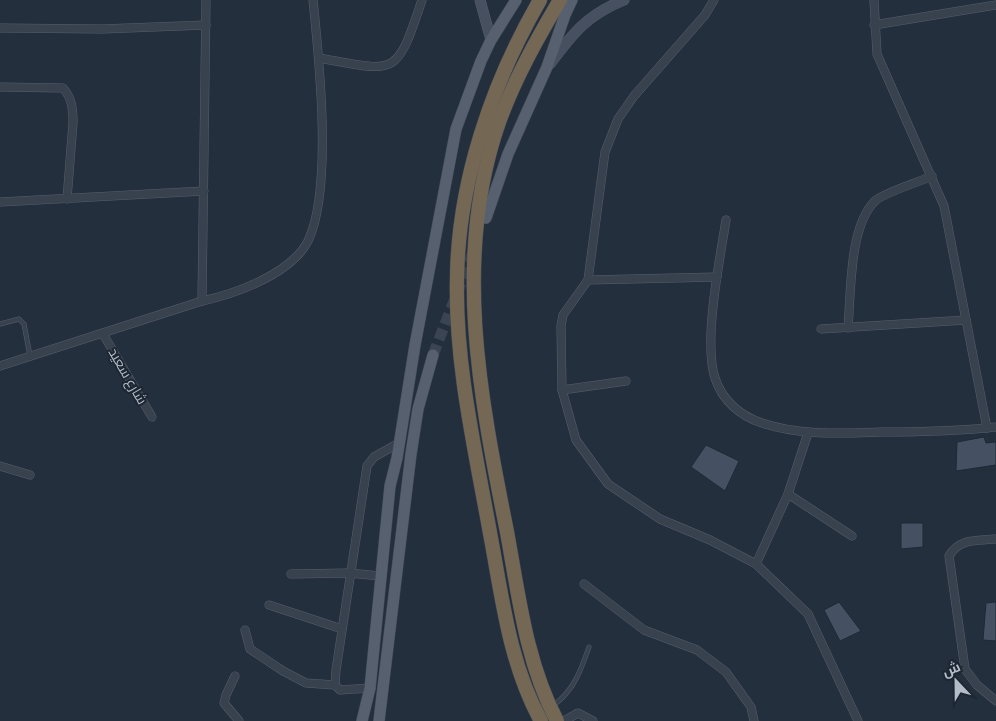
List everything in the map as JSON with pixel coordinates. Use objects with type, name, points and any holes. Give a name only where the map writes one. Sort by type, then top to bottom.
[{"type":"highway","points":[[540,0],[511,55],[482,131],[466,197],[456,278],[460,351],[510,642],[524,685],[541,721]]},
{"type":"highway","points":[[557,721],[534,670],[526,640],[486,420],[477,351],[473,261],[475,228],[484,179],[499,122],[531,51],[560,0]]},
{"type":"main road","points":[[362,721],[370,688],[390,486],[450,158],[473,79],[491,40],[516,0]]},
{"type":"main road","points":[[486,218],[508,154],[548,67],[565,15],[572,0]]},
{"type":"main road","points":[[378,721],[412,446],[418,409],[433,355]]},
{"type":"street","points":[[202,301],[206,0]]},
{"type":"street","points":[[0,366],[202,301],[222,297],[265,279],[292,259],[308,241],[320,187],[319,58],[313,0]]},
{"type":"street","points":[[319,58],[384,67],[403,52],[422,0]]},
{"type":"street","points":[[480,0],[491,40]]},
{"type":"street","points":[[548,67],[577,28],[593,15],[624,0]]},
{"type":"street","points":[[714,0],[705,15],[634,96],[618,119],[604,152],[588,280],[563,315],[561,326],[562,390],[576,440],[608,484],[660,519],[710,540],[756,564],[808,614],[858,721]]},
{"type":"street","points":[[726,220],[717,277],[710,348],[714,377],[726,400],[741,413],[761,423],[808,433],[992,427],[966,320],[953,243],[944,206],[877,54],[874,0]]},
{"type":"street","points":[[874,25],[996,5]]},
{"type":"street","points":[[0,28],[102,29],[206,26]]},
{"type":"street","points":[[0,87],[63,88],[68,93],[73,110],[73,123],[67,199]]},
{"type":"street","points":[[848,328],[859,227],[866,211],[876,199],[932,176]]},
{"type":"street","points":[[0,202],[204,191]]},
{"type":"street","points":[[588,280],[717,277]]},
{"type":"street","points":[[821,329],[966,320]]},
{"type":"street","name":"شارع سعيد","points":[[103,334],[152,418]]},
{"type":"street","points":[[562,390],[626,381]]},
{"type":"street","points":[[756,564],[788,494],[808,433]]},
{"type":"street","points":[[335,686],[349,573],[367,466],[374,458],[399,443]]},
{"type":"street","points":[[0,466],[30,475]]},
{"type":"street","points":[[788,494],[852,536]]},
{"type":"street","points":[[996,539],[963,542],[954,547],[949,556],[965,669],[977,685],[996,701]]},
{"type":"street","points":[[291,574],[349,573],[380,576]]},
{"type":"street","points":[[584,584],[644,630],[697,650],[726,672],[751,707],[754,721]]},
{"type":"street","points":[[269,606],[342,628]]},
{"type":"street","points":[[244,630],[250,649],[282,671],[306,683],[335,686],[340,690],[370,688]]},
{"type":"street","points":[[235,676],[224,703],[239,721]]},
{"type":"street","points":[[564,721],[578,713],[593,721]]},
{"type":"lane","points":[[0,324],[19,319],[24,324],[30,356]]},
{"type":"lane","points":[[550,708],[566,695],[581,672],[589,647]]},
{"type":"building","points":[[984,437],[986,443],[996,442],[996,465],[956,471],[957,442]]},
{"type":"building","points":[[706,445],[739,461],[725,491],[691,467]]},
{"type":"building","points":[[901,523],[923,523],[923,547],[901,549]]},
{"type":"building","points":[[839,602],[861,631],[840,641],[824,610]]},
{"type":"building","points":[[996,602],[996,641],[983,640],[986,603]]},
{"type":"tunnel","points":[[433,355],[473,252]]}]
